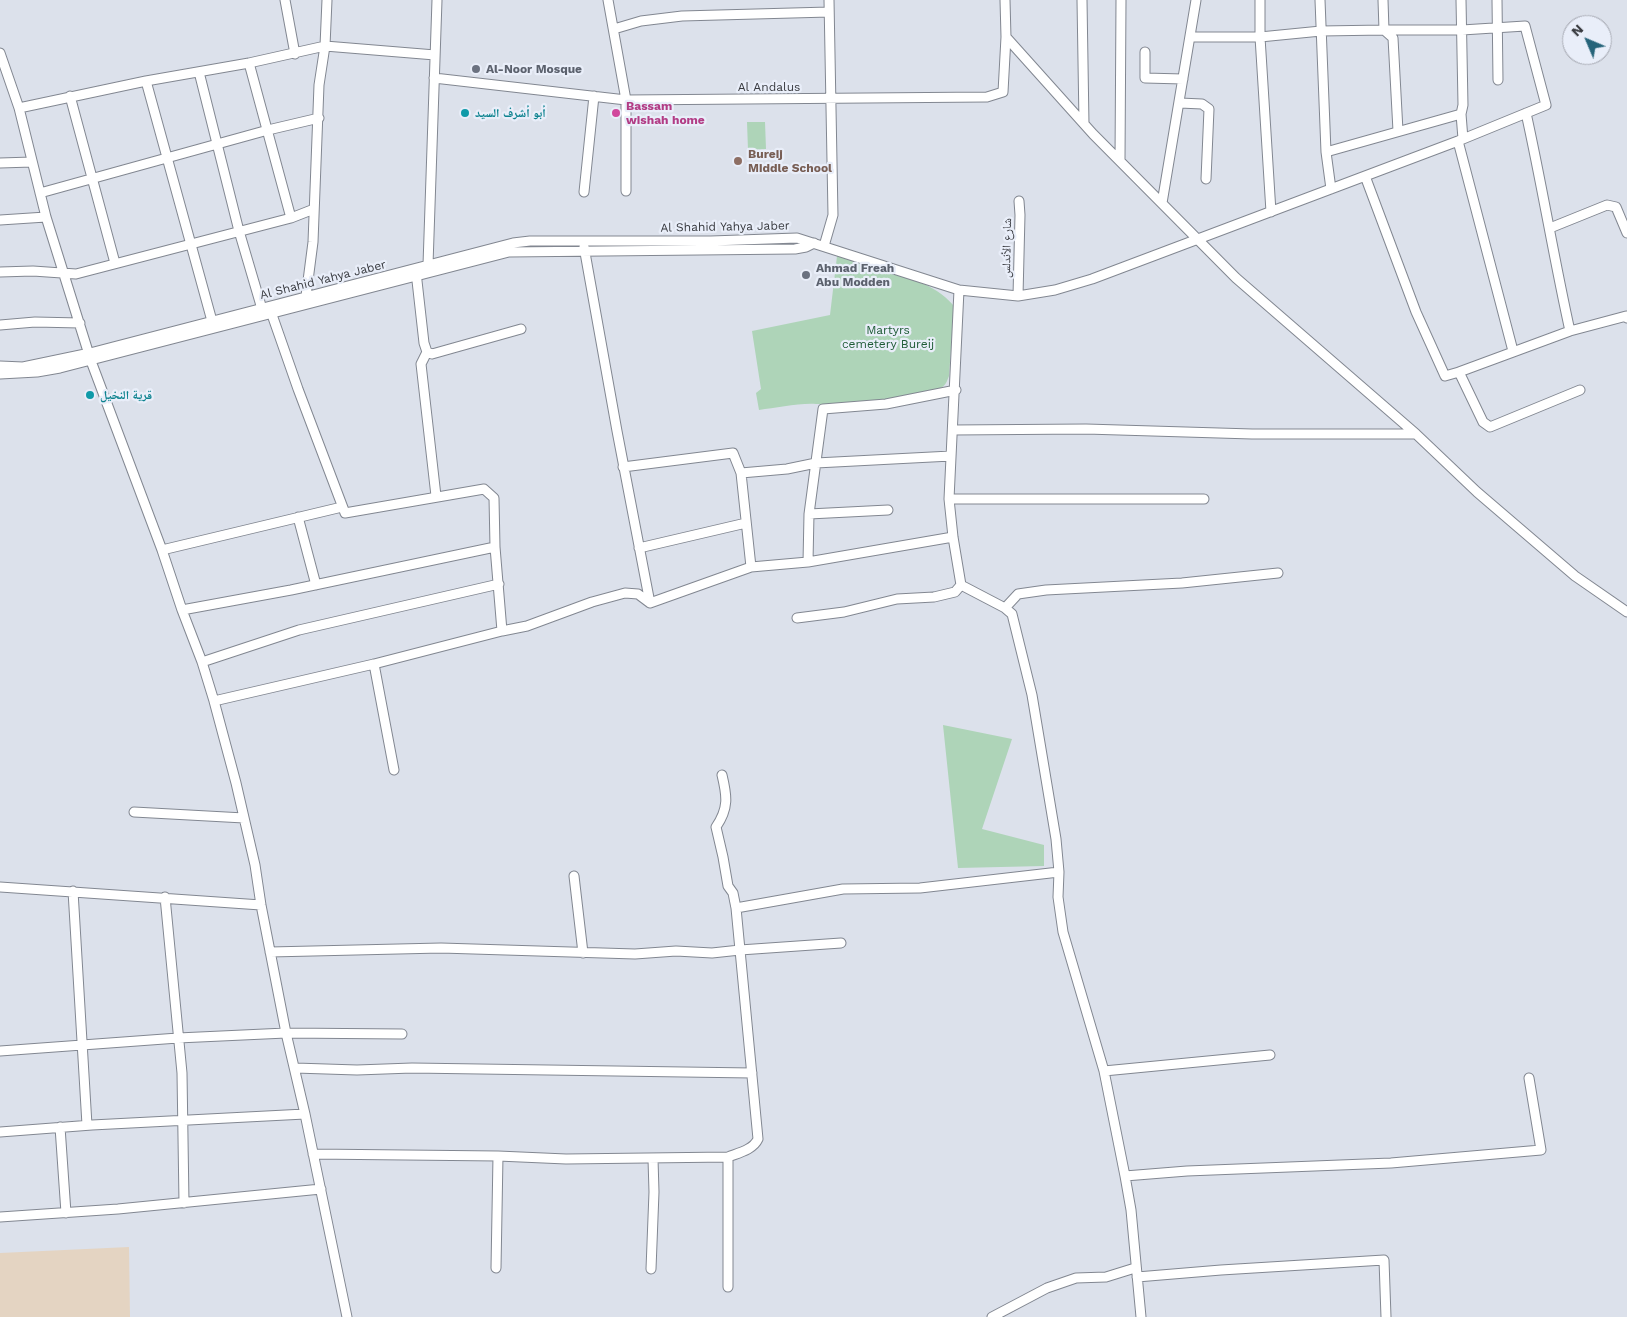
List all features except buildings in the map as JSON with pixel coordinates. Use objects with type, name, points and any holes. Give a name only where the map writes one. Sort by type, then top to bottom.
[{"type":"street","points":[[285,0],[296,54]]},
{"type":"street","points":[[306,296],[313,242],[320,85],[325,46],[327,0]]},
{"type":"street","points":[[428,265],[437,0]]},
{"type":"street","points":[[608,0],[626,100],[626,191]]},
{"type":"street","points":[[824,246],[833,215],[829,0]]},
{"type":"street","points":[[1005,0],[1006,37],[1084,124],[1197,240],[1236,278],[1416,434],[1477,492],[1575,576],[1627,612]]},
{"type":"street","points":[[1082,0],[1084,124]]},
{"type":"street","points":[[1120,161],[1121,0]]},
{"type":"street","points":[[1162,203],[1196,0]]},
{"type":"street","points":[[1260,0],[1260,37],[1271,212]]},
{"type":"street","points":[[1320,0],[1326,152],[1331,189]]},
{"type":"street","points":[[1383,0],[1384,30],[1393,38],[1398,130]]},
{"type":"street","points":[[1461,0],[1463,105],[1460,140],[1514,352]]},
{"type":"street","points":[[1498,0],[1498,80]]},
{"type":"street","points":[[614,29],[641,21],[682,16],[829,12]]},
{"type":"street","name":"Al Shahid Yahya Jaber","points":[[0,374],[37,372],[212,321],[268,309],[306,296],[509,252],[584,246],[797,238],[959,290],[1018,296],[1055,290],[1092,279],[1197,240],[1460,140],[1546,105],[1525,26],[1498,28]]},
{"type":"street","points":[[1190,37],[1260,37],[1321,31],[1498,28]]},
{"type":"street","name":"Al Andalus","points":[[434,78],[626,100],[987,97],[1003,92],[1006,37]]},
{"type":"street","points":[[19,108],[146,81],[296,54],[325,46],[435,54]]},
{"type":"street","points":[[1145,52],[1145,78],[1183,79]]},
{"type":"street","points":[[0,53],[19,108],[46,217],[90,357],[162,550],[214,701],[255,865],[286,1033],[314,1154],[347,1317]]},
{"type":"street","points":[[249,63],[291,218]]},
{"type":"street","points":[[198,72],[239,230],[345,513],[484,489],[494,498],[502,631]]},
{"type":"street","points":[[146,81],[212,321]]},
{"type":"street","points":[[70,96],[115,262]]},
{"type":"street","points":[[584,192],[594,96]]},
{"type":"street","points":[[1180,103],[1202,104],[1209,109],[1206,179]]},
{"type":"street","points":[[1526,113],[1570,331]]},
{"type":"street","points":[[1326,152],[1398,130],[1461,114]]},
{"type":"street","points":[[40,193],[268,130],[319,118]]},
{"type":"street","points":[[0,163],[32,162]]},
{"type":"street","points":[[1365,176],[1416,312],[1445,376],[1570,331],[1627,313]]},
{"type":"street","name":"شارع الأندلس","points":[[1018,201],[1020,215],[1018,296]]},
{"type":"street","points":[[1550,228],[1607,205],[1616,207],[1627,234]]},
{"type":"street","points":[[0,272],[33,271],[76,274],[115,262],[291,218],[314,209]]},
{"type":"street","points":[[0,220],[46,217]]},
{"type":"street","name":"Al Shahid Yahya Jaber","points":[[0,366],[23,367],[90,357],[268,309],[416,273],[428,265],[512,243],[584,246]]},
{"type":"street","points":[[584,246],[650,603]]},
{"type":"street","points":[[416,273],[424,343],[427,352],[421,364],[436,496]]},
{"type":"street","points":[[797,618],[844,612],[897,599],[934,597],[955,592],[960,585],[952,537],[949,499],[956,390],[959,290]]},
{"type":"street","points":[[0,325],[34,322],[80,322]]},
{"type":"street","points":[[427,352],[432,354],[521,329]]},
{"type":"street","points":[[1459,372],[1484,422],[1490,427],[1580,390]]},
{"type":"street","points":[[808,562],[809,514],[823,409],[886,404],[956,390]]},
{"type":"street","points":[[953,430],[1086,429],[1252,434],[1416,434]]},
{"type":"street","points":[[624,467],[733,452],[741,473],[751,567]]},
{"type":"street","points":[[741,473],[787,470],[816,463],[951,456]]},
{"type":"street","points":[[949,499],[1204,499]]},
{"type":"street","points":[[162,550],[342,507]]},
{"type":"street","points":[[809,514],[888,510]]},
{"type":"street","points":[[298,517],[316,585]]},
{"type":"street","points":[[639,548],[746,523]]},
{"type":"street","points":[[650,603],[751,567],[808,562],[952,537]]},
{"type":"street","points":[[182,610],[316,585],[496,547]]},
{"type":"street","points":[[1005,608],[1018,594],[1182,583],[1278,573]]},
{"type":"street","points":[[202,662],[300,630],[499,584]]},
{"type":"street","points":[[960,585],[1005,608],[1012,614],[1032,695],[1056,839],[1059,872],[1058,897],[1063,932],[1104,1071],[1125,1176],[1131,1210],[1141,1317]]},
{"type":"street","points":[[214,701],[527,626],[592,602],[625,593],[638,594],[650,603]]},
{"type":"street","points":[[374,664],[394,770]]},
{"type":"street","points":[[314,1154],[498,1156],[566,1160],[728,1157],[755,1145],[758,1139],[736,908],[733,893],[728,886],[716,827],[725,810],[726,795],[722,775]]},
{"type":"street","points":[[134,812],[244,818]]},
{"type":"street","points":[[736,908],[843,889],[920,888],[1059,872]]},
{"type":"street","points":[[574,876],[583,953]]},
{"type":"street","points":[[0,887],[261,904]]},
{"type":"street","points":[[73,891],[87,1125]]},
{"type":"street","points":[[165,897],[182,1073],[184,1203]]},
{"type":"street","points":[[270,952],[441,948],[635,954],[676,950],[712,953],[841,943]]},
{"type":"street","points":[[0,1051],[178,1038],[286,1033],[402,1034]]},
{"type":"street","points":[[1104,1071],[1270,1055]]},
{"type":"street","points":[[295,1068],[752,1073]]},
{"type":"street","points":[[1125,1176],[1187,1171],[1391,1162],[1541,1150],[1529,1078]]},
{"type":"street","points":[[0,1132],[87,1125],[305,1114]]},
{"type":"street","points":[[60,1127],[66,1213]]},
{"type":"street","points":[[496,1268],[498,1156]]},
{"type":"street","points":[[728,1157],[728,1287]]},
{"type":"street","points":[[651,1269],[654,1192],[653,1158]]},
{"type":"street","points":[[0,1217],[184,1203],[321,1189]]},
{"type":"street","points":[[992,1317],[1002,1314],[1046,1288],[1076,1278],[1384,1260],[1386,1317]]},
{"type":"shaded area","points":[[129,1247],[130,1317],[0,1317],[0,1253]]},
{"type":"green space","points":[[747,122],[765,122],[766,149],[748,150]]},
{"type":"green space","name":"Martyrs cemetery Bureij","points":[[837,256],[927,285],[954,306],[949,376],[946,383],[941,388],[930,392],[898,398],[843,403],[802,404],[759,410],[756,393],[761,389],[752,331],[830,315]]},
{"type":"green space","points":[[943,725],[1012,739],[982,829],[1044,845],[1044,866],[958,868]]},
{"type":"place","name":"Al-Noor Mosque","points":[[476,69]]},
{"type":"place","name":"أبو أشرف السيد","points":[[465,113]]},
{"type":"place","name":"Bassam wishah home","points":[[616,113]]},
{"type":"place","name":"Bureij Middle School","points":[[738,161]]},
{"type":"place","name":"Ahmad Freah Abu Modden","points":[[806,275]]},
{"type":"place","name":"قرية النخيل","points":[[90,395]]}]
